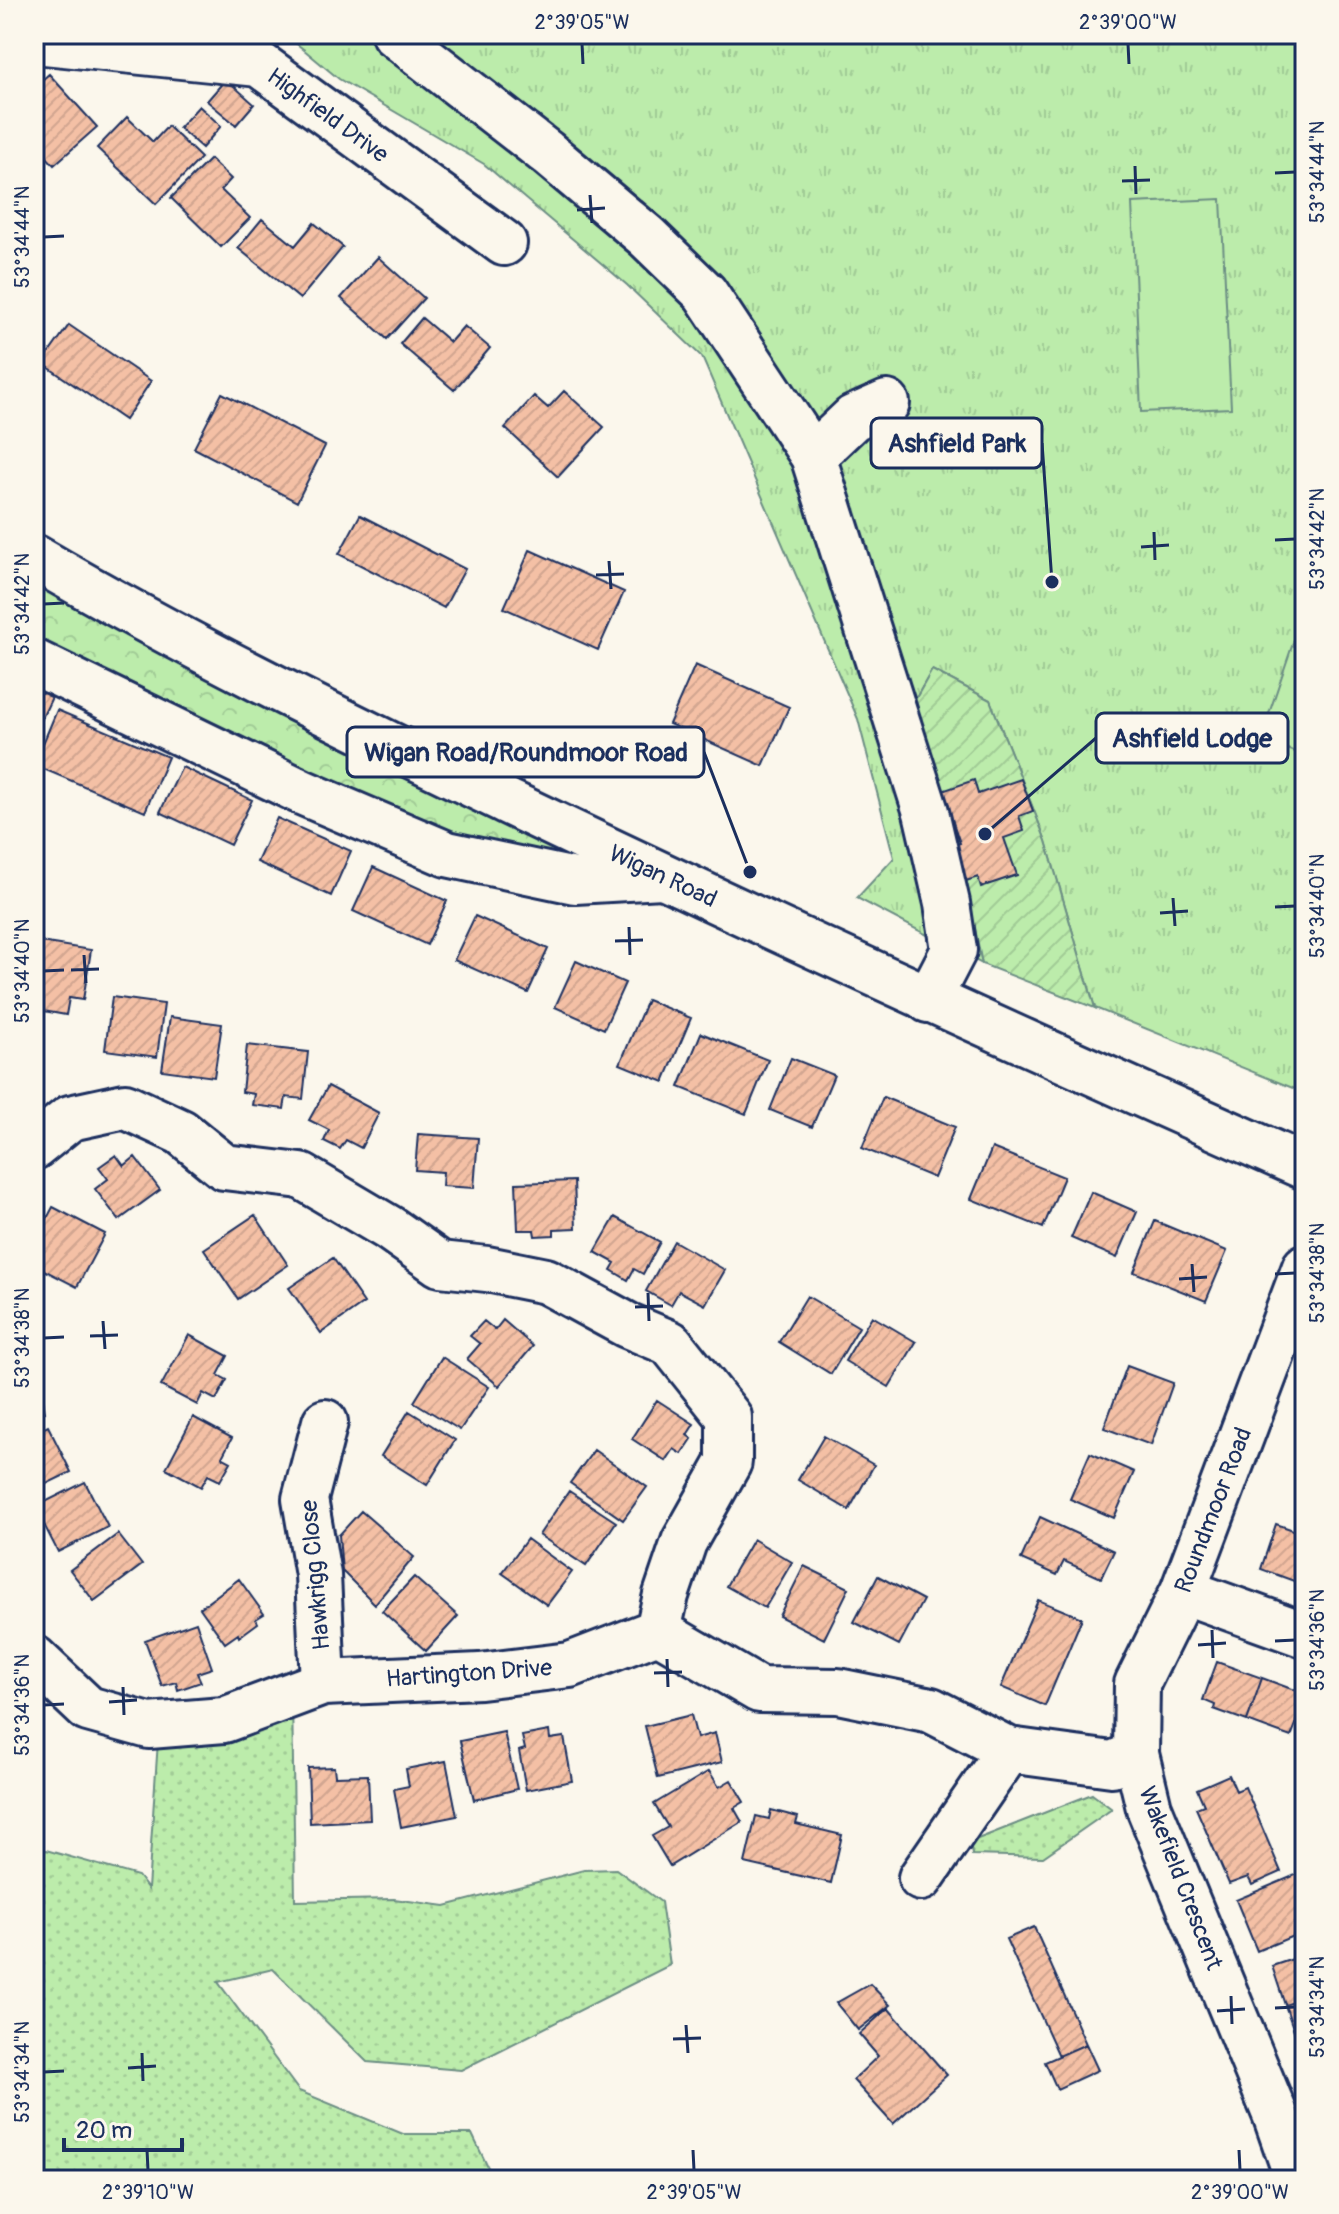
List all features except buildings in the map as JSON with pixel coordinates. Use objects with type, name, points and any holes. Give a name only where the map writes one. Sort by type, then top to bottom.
[{"type":"main road","name":"Highfield Drive","points":[[36,34],[45,42],[259,64],[504,243]]},
{"type":"main road","points":[[394,34],[546,152],[646,236],[705,293],[813,456],[926,812],[947,903],[954,950],[928,1000]]},
{"type":"main road","points":[[813,456],[853,418],[887,403]]},
{"type":"main road","name":"Wigan Road","points":[[34,557],[95,593],[307,705],[662,876],[928,1000],[1305,1167]]},
{"type":"main road","points":[[34,662],[304,793],[447,854],[575,881],[662,876]]},
{"type":"main road","points":[[34,1147],[70,1118],[125,1106],[181,1132],[224,1167],[301,1176],[389,1228],[440,1264],[487,1269],[546,1281],[627,1325],[670,1343],[729,1417],[729,1462],[684,1542],[666,1595],[658,1631],[759,1690],[838,1691],[931,1710],[1009,1750],[1112,1764],[1136,1754]]},
{"type":"main road","name":"Roundmoor Road","points":[[1136,1754],[1137,1684],[1183,1591],[1305,1267]]},
{"type":"main road","name":"Hawkrigg Close","points":[[323,1683],[318,1575],[305,1499],[325,1422]]},
{"type":"main road","points":[[1183,1591],[1305,1635]]},
{"type":"main road","name":"Hartington Drive","points":[[34,1658],[88,1709],[149,1726],[224,1720],[323,1683],[480,1676],[570,1665],[658,1631]]},
{"type":"main road","points":[[921,1878],[1009,1750]]},
{"type":"main road","name":"Wakefield Crescent","points":[[1136,1754],[1149,1808],[1275,2114],[1298,2180]]},
{"type":"green space","points":[[285,34],[1305,34],[1305,1093],[1095,1008],[1046,841],[990,700],[932,670],[907,714],[943,837],[971,909],[982,964],[857,898],[894,858],[858,719],[702,357],[627,285],[484,164],[339,79]]},
{"type":"green space","points":[[1221,199],[1231,408],[1141,412],[1132,203]]},
{"type":"green space","points":[[34,557],[662,876],[447,854],[34,662]]},
{"type":"green space","points":[[1305,608],[1305,755],[1260,740]]},
{"type":"green space","points":[[932,670],[990,700],[1046,841],[1095,1008],[982,964],[971,909],[943,837],[907,714]]},
{"type":"green space","points":[[292,1694],[295,1901],[394,1899],[445,1906],[584,1870],[616,1869],[661,1902],[670,1965],[461,2070],[367,2062],[273,1969],[218,1982],[299,2091],[403,2134],[472,2134],[494,2180],[34,2180],[34,1852],[46,1850],[138,1876],[148,1889],[159,1726]]},
{"type":"green space","points":[[1092,1794],[1112,1809],[1043,1857],[972,1855],[970,1842]]},
{"type":"place","name":"Ashfield Park","points":[[1052,582]]},
{"type":"place","name":"Ashfield Lodge","points":[[985,834]]},
{"type":"place","name":"Wigan Road/Roundmoor Road","points":[[750,872]]}]
